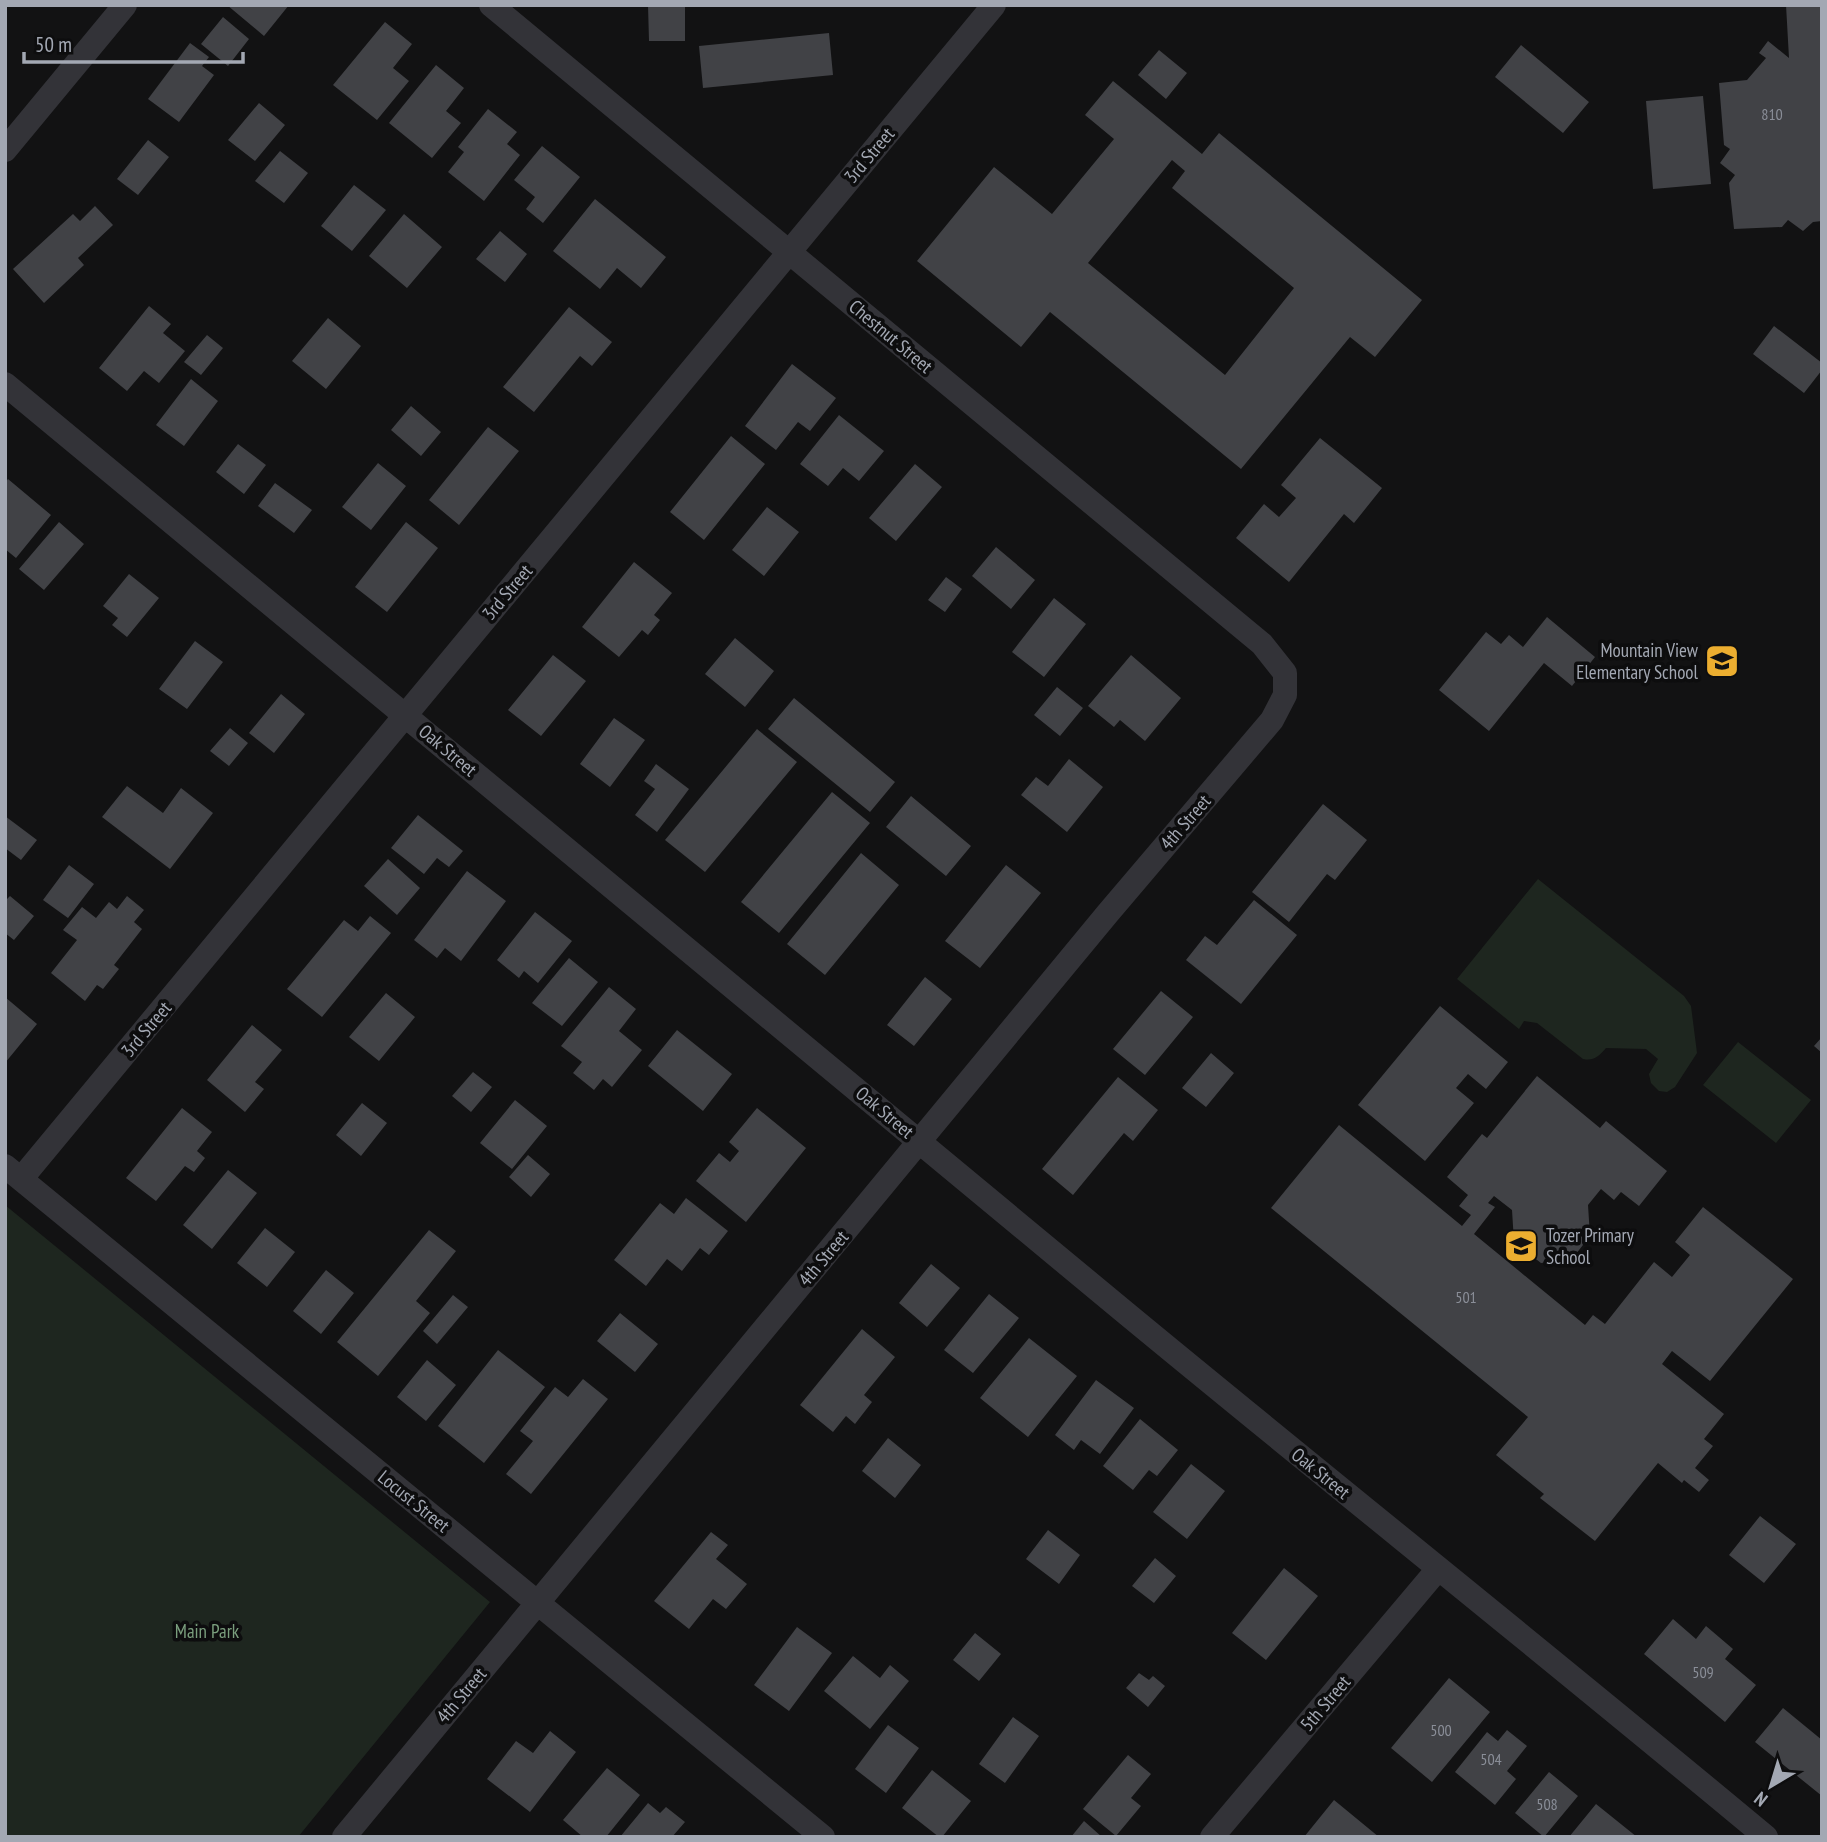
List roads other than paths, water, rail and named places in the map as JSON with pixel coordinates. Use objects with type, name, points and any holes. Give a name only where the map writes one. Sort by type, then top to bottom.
[{"type":"street","points":[[5,150],[125,5]]},
{"type":"street","name":"Chestnut Street","points":[[491,5],[1262,644],[1285,673]]},
{"type":"street","name":"3rd Street","points":[[13,1172],[405,715],[994,5]]},
{"type":"street","name":"Oak Street","points":[[5,384],[1133,1319],[1579,1681],[1766,1837]]},
{"type":"street","name":"4th Street","points":[[344,1837],[1108,913],[1272,720],[1285,695],[1285,673]]},
{"type":"street","name":"Locust Street","points":[[13,1172],[823,1837]]},
{"type":"street","name":"5th Street","points":[[1212,1837],[1438,1569]]},
{"type":"place","name":"Mountain View Elementary School","points":[[1722,661]]},
{"type":"place","name":"Tozer Primary School","points":[[1521,1246]]},
{"type":"park label","name":"Main Park","points":[[207,1631]]}]
